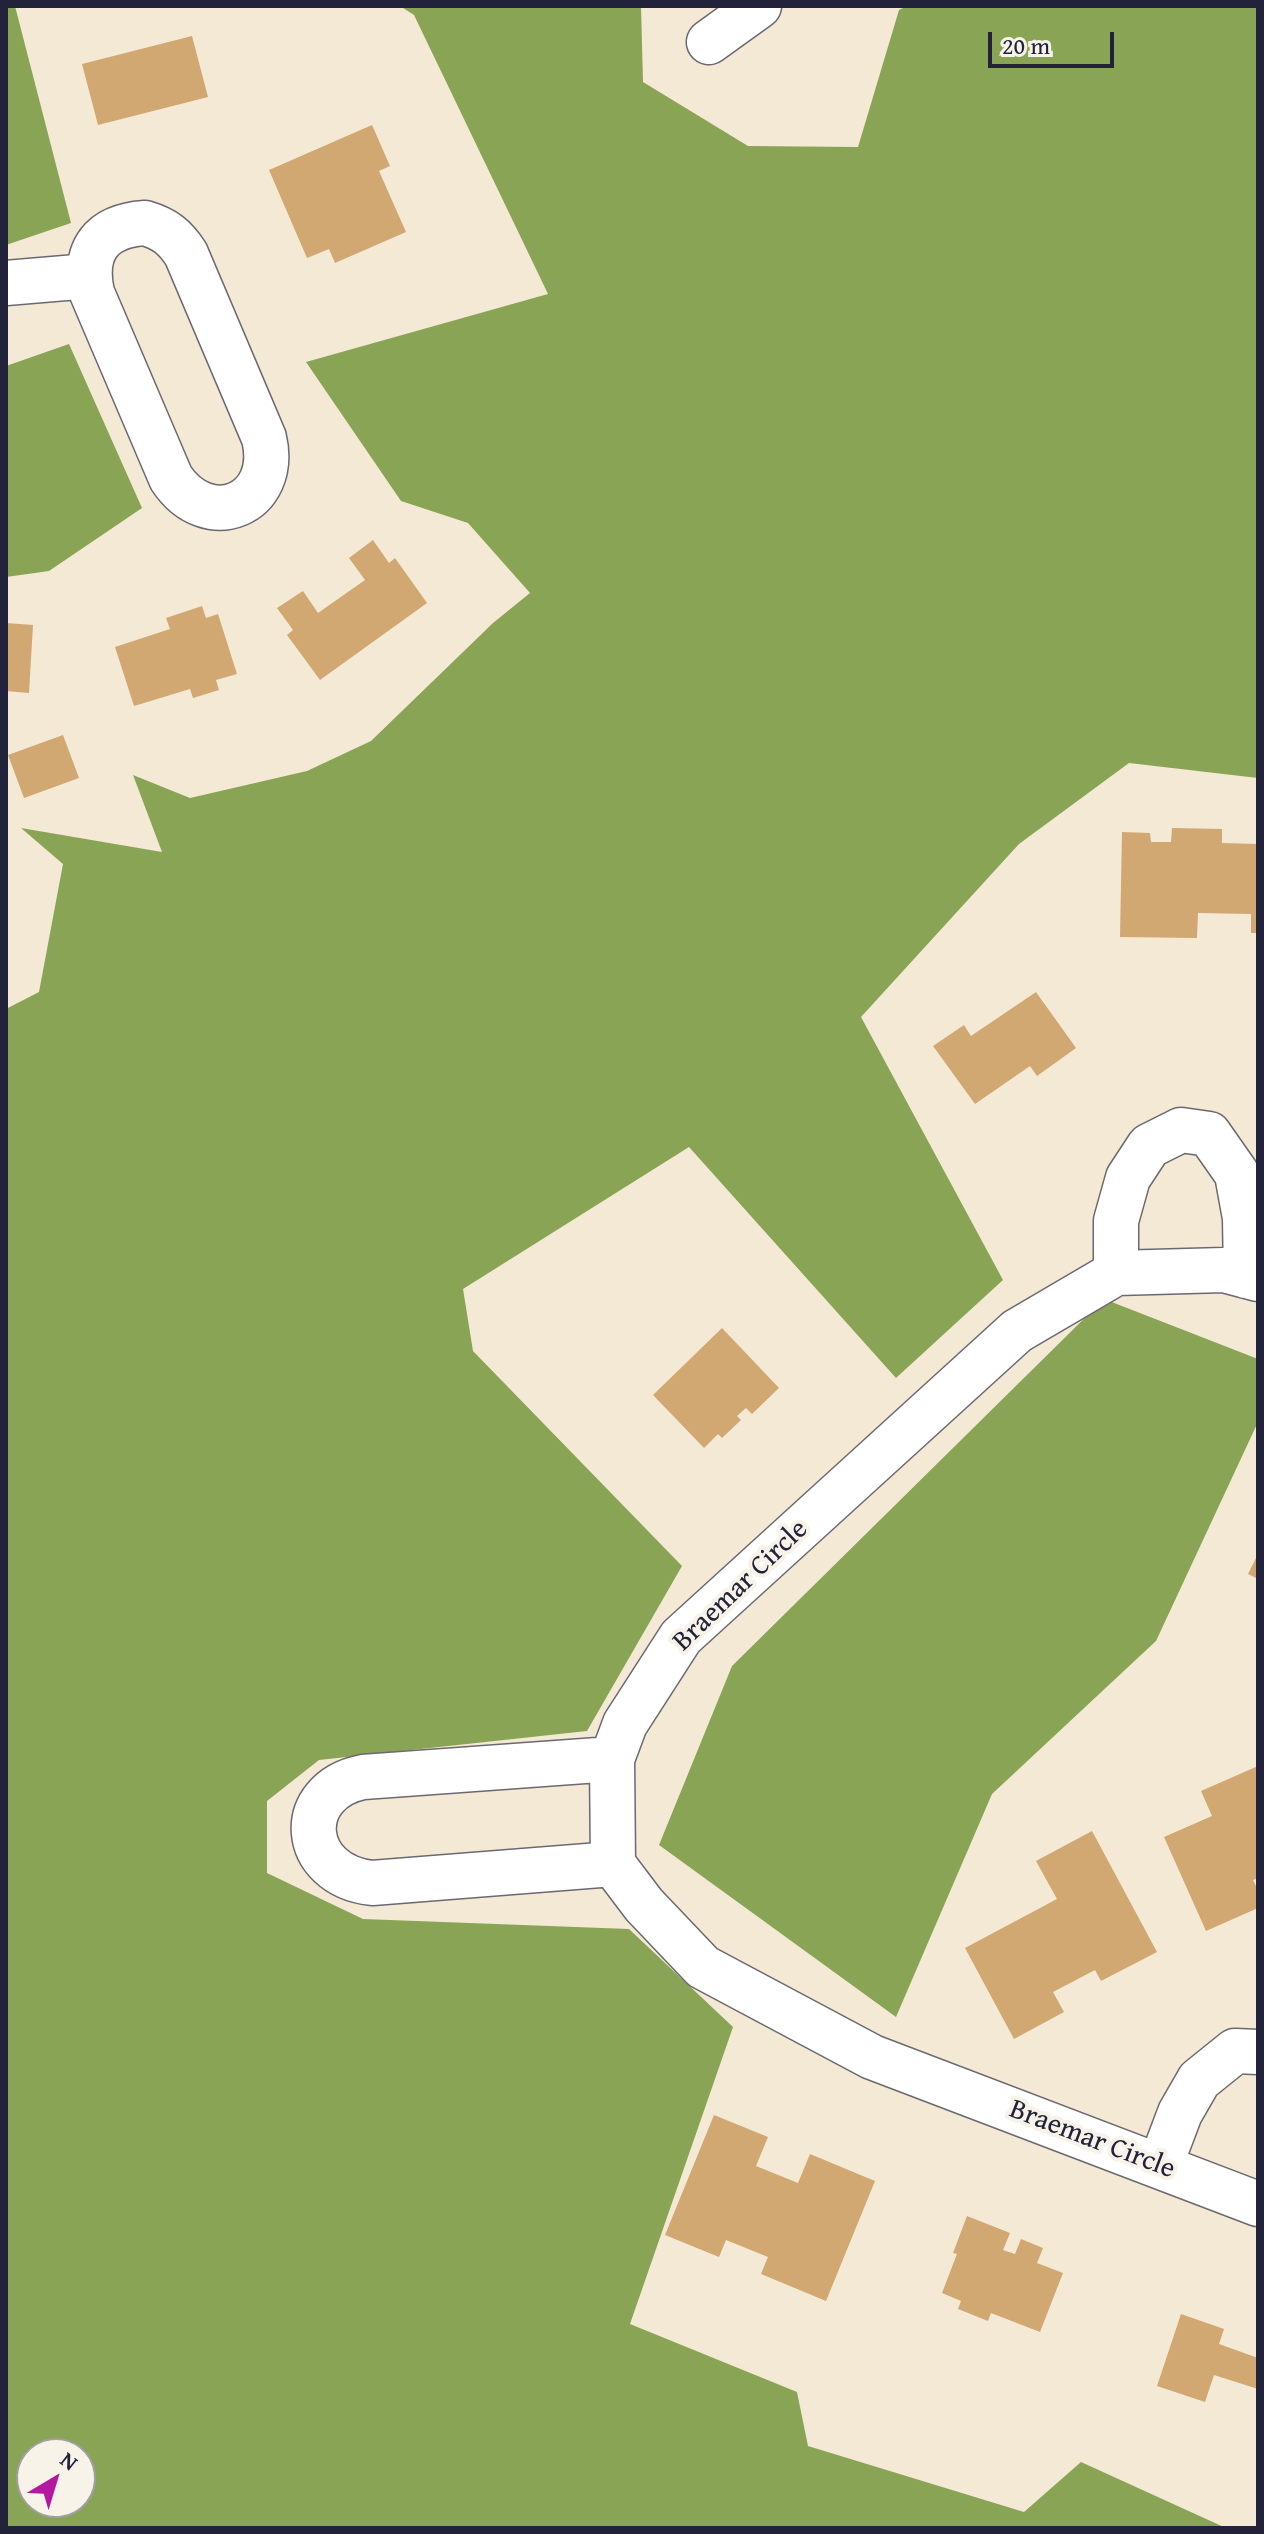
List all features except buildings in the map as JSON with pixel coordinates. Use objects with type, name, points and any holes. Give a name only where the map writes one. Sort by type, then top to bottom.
[{"type":"street","points":[[709,42],[759,6]]},
{"type":"street","points":[[145,223],[162,228],[176,239],[186,254],[264,438],[268,456],[266,473],[258,489],[245,500],[229,508],[212,508],[195,503],[181,493],[171,478],[110,336],[92,293],[89,276],[90,259],[99,243],[111,231],[127,224],[145,223]]},
{"type":"street","points":[[6,283],[89,276]]},
{"type":"street","points":[[1116,1273],[1116,1221],[1128,1178],[1149,1146],[1181,1130],[1209,1134],[1237,1174],[1252,1278]]},
{"type":"street","name":"Braemar Circle","points":[[1252,1278],[1224,1270],[1116,1273],[1017,1331],[681,1637],[625,1724],[612,1759],[613,1864],[644,1905],[703,1967],[872,2057],[1258,2204]]},
{"type":"street","points":[[612,1759],[345,1780],[330,1791],[319,1806],[314,1824],[315,1842],[323,1860],[336,1873],[353,1881],[372,1883],[613,1864]]},
{"type":"street","points":[[1160,2166],[1180,2113],[1199,2080],[1235,2051],[1258,2052]]},
{"type":"green space","points":[[6,6],[15,6],[71,223],[6,245]]},
{"type":"green space","points":[[400,6],[641,6],[643,82],[748,146],[858,147],[899,10],[907,6],[1258,6],[1258,778],[1129,763],[1019,844],[861,1017],[1003,1280],[896,1378],[689,1147],[463,1289],[473,1351],[682,1566],[587,1731],[319,1760],[267,1801],[267,1873],[363,1919],[629,1929],[733,2027],[630,2324],[797,2392],[808,2446],[1024,2512],[1081,2462],[1226,2528],[6,2528],[6,1009],[39,992],[63,864],[21,828],[162,852],[133,775],[190,798],[307,771],[371,741],[493,623],[530,593],[468,523],[401,501],[306,362],[548,294],[414,15]]},
{"type":"green space","points":[[69,344],[142,508],[49,571],[6,577],[6,366]]},
{"type":"green space","points":[[1104,1299],[1258,1359],[1258,1422],[1156,1641],[992,1794],[896,2017],[659,1845],[732,1666]]}]
